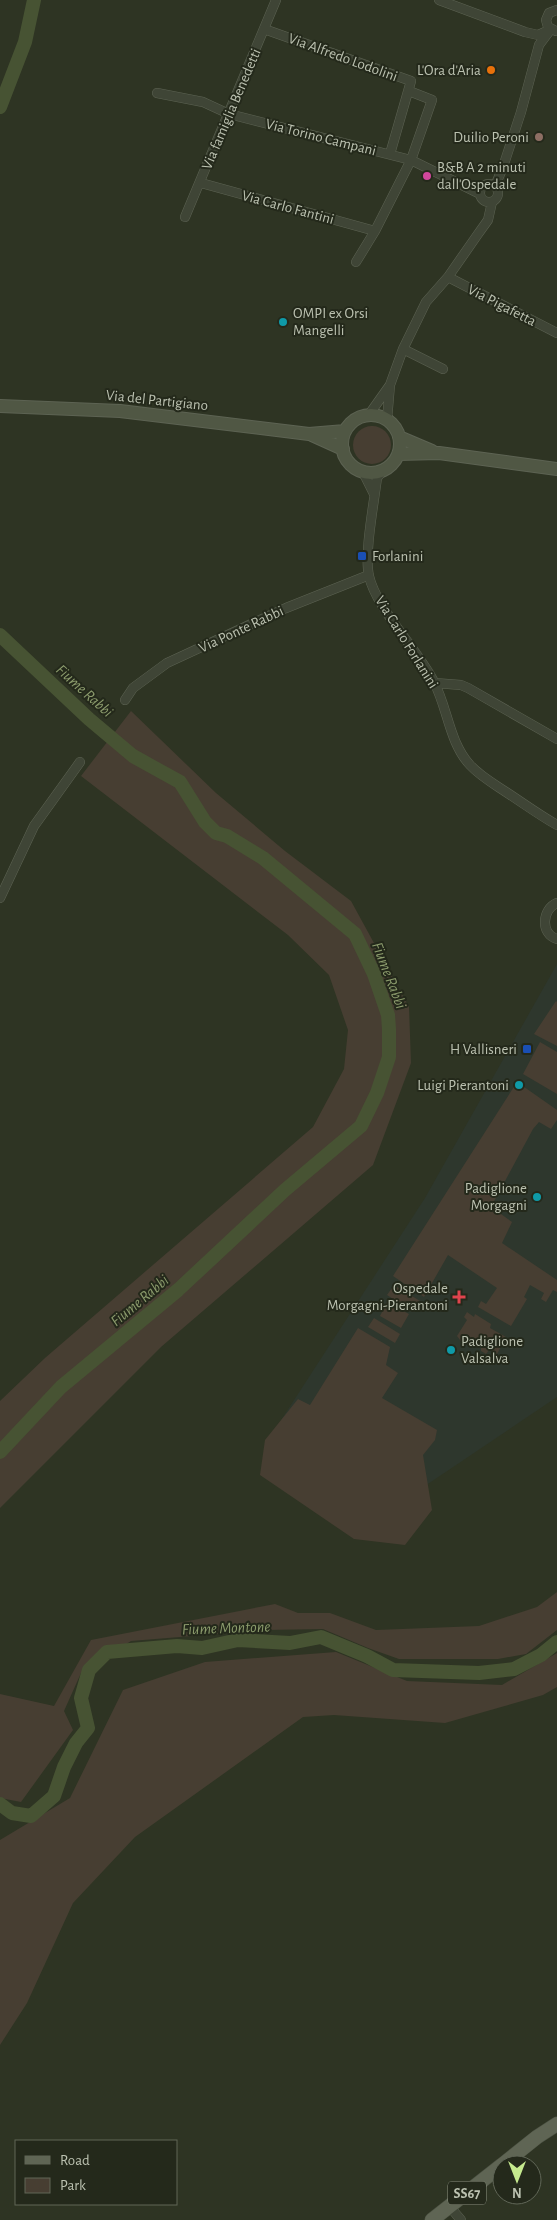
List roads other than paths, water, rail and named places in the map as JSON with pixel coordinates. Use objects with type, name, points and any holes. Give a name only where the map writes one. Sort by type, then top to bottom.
[{"type":"main road","name":"Via del Partigiano","points":[[0,406],[120,411],[309,434],[345,431]]},
{"type":"main road","points":[[368,416],[378,416],[387,420],[399,437],[398,454],[383,470],[363,472],[350,463],[342,449],[345,431],[355,420],[368,416]]},
{"type":"main road","name":"Via del Partigiano","points":[[309,434],[342,449]]},
{"type":"main road","points":[[399,437],[439,454]]},
{"type":"main road","points":[[398,454],[439,454],[557,469]]},
{"type":"main road","name":"SS67","points":[[515,2155],[557,2124]]},
{"type":"main road","name":"SS67","points":[[432,2220],[492,2173]]},
{"type":"street","name":"Via famiglia Benedetti","points":[[185,217],[201,183],[276,0]]},
{"type":"street","points":[[439,0],[525,32],[538,35],[554,30]]},
{"type":"street","points":[[554,30],[546,20],[549,13],[556,10],[555,0]]},
{"type":"street","name":"Via Alfredo Lodolini","points":[[264,29],[411,81],[409,91]]},
{"type":"street","points":[[387,420],[390,385],[403,349],[426,302],[448,277],[478,234],[489,202],[498,195],[495,186],[521,112],[539,46],[554,30]]},
{"type":"street","points":[[356,262],[375,231],[411,160],[432,100],[409,91],[390,154]]},
{"type":"street","name":"Via Torino Campani","points":[[157,93],[203,102],[229,114],[411,160],[480,194]]},
{"type":"street","name":"Via Carlo Fantini","points":[[201,183],[375,231]]},
{"type":"street","points":[[489,202],[482,199],[480,194],[484,185],[490,184],[495,186]]},
{"type":"street","name":"Via Pigafetta","points":[[448,277],[557,333]]},
{"type":"street","points":[[403,349],[443,369]]},
{"type":"street","points":[[368,416],[390,385]]},
{"type":"street","name":"Via Carlo Forlanini","points":[[383,470],[377,478],[367,560],[369,575],[380,601],[423,662],[442,700],[457,747],[471,767],[557,825]]},
{"type":"street","points":[[363,472],[375,497]]},
{"type":"street","name":"Via Ponte Rabbi","points":[[124,700],[133,688],[167,663],[286,608],[369,575]]},
{"type":"street","name":"Via Carlo Forlanini","points":[[434,683],[468,688],[557,739]]},
{"type":"street","points":[[442,700],[455,685]]},
{"type":"street","points":[[0,898],[34,826],[80,762]]},
{"type":"street","points":[[557,903],[549,908],[545,916],[548,931],[554,938],[557,938]]},
{"type":"street","points":[[450,2207],[461,2220]]},
{"type":"waterway","name":"Fiume Rabbi","points":[[0,107],[25,42],[34,0]]},
{"type":"waterway","name":"Fiume Rabbi","points":[[0,635],[89,719],[133,756],[180,782],[205,822],[216,833],[227,836],[263,858],[355,934],[374,974],[388,1015],[389,1029],[389,1057],[377,1093],[361,1126],[285,1190],[178,1290],[61,1387],[0,1452]]},
{"type":"waterway","name":"Fiume Montone","points":[[0,1804],[12,1813],[31,1816],[54,1796],[64,1767],[76,1743],[88,1728],[81,1698],[89,1670],[107,1652],[177,1646],[202,1648],[238,1640],[290,1643],[321,1637],[367,1656],[393,1670],[479,1673],[514,1669],[541,1655],[557,1642]]},
{"type":"place","name":"L'Ora d'Aria","points":[[491,70]]},
{"type":"place","name":"Duilio Peroni","points":[[539,137]]},
{"type":"place","name":"B&B A 2 minuti dall'Ospedale","points":[[427,176]]},
{"type":"place","name":"OMPI ex Orsi Mangelli","points":[[283,322]]},
{"type":"place","name":"Forlanini","points":[[362,556]]},
{"type":"place","name":"H Vallisneri","points":[[527,1049]]},
{"type":"place","name":"Luigi Pierantoni","points":[[519,1085]]},
{"type":"place","name":"Padiglione Morgagni","points":[[537,1197]]},
{"type":"place","name":"Ospedale Morgagni-Pierantoni","points":[[459,1297]]},
{"type":"place","name":"Padiglione Valsalva","points":[[451,1350]]}]
